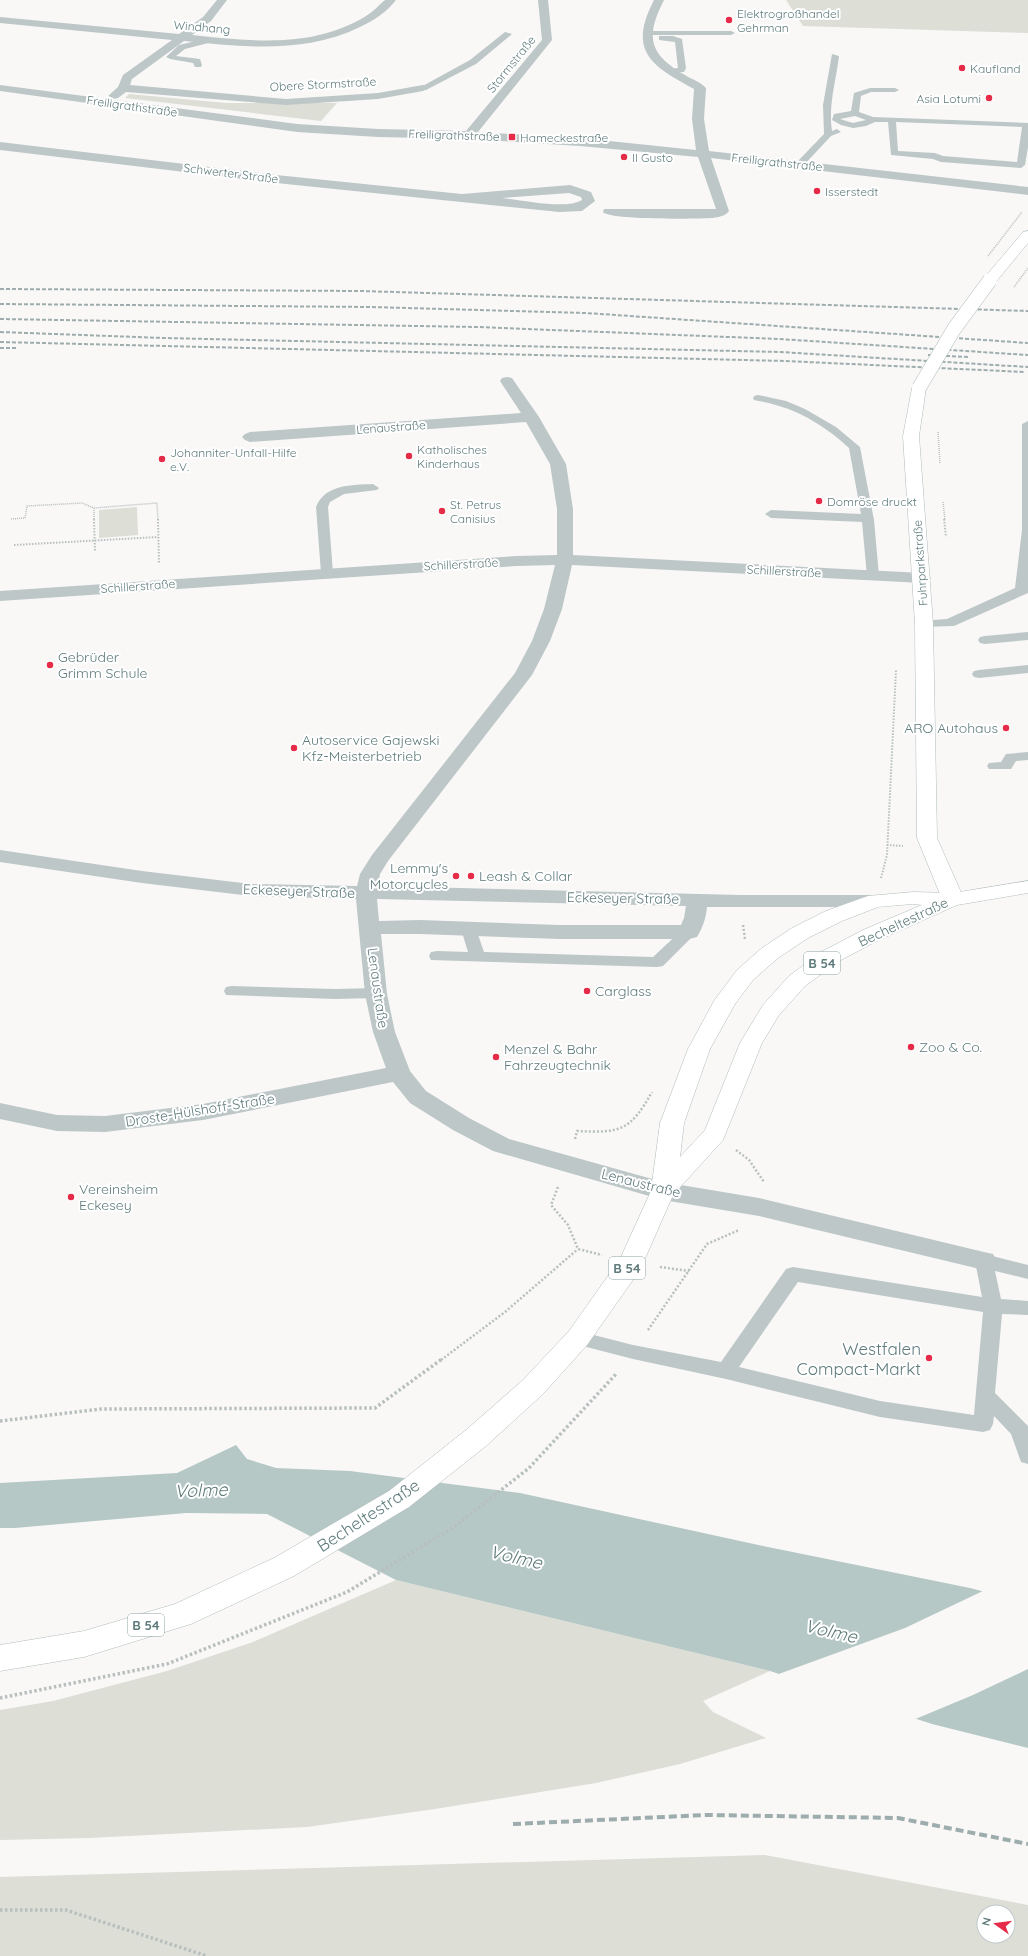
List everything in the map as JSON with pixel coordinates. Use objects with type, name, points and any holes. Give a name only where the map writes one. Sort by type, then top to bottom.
[{"type":"main road","name":"Fuhrparkstraße","points":[[953,899],[927,838],[924,624],[911,436],[919,388],[954,329],[990,280],[1028,235]]},
{"type":"main road","name":"B 54","points":[[953,899],[1028,887]]},
{"type":"main road","name":"Becheltestraße","points":[[0,1658],[84,1644],[181,1615],[284,1567],[399,1499],[476,1438],[533,1387],[578,1338],[631,1263],[663,1191],[672,1123],[699,1049],[725,1001],[745,975],[770,953],[800,933],[834,916],[875,901],[913,898],[953,899]]},
{"type":"main road","name":"Becheltestraße","points":[[663,1191],[715,1134],[752,1043],[771,1010],[796,981],[831,956],[871,935],[953,899]]},
{"type":"street","points":[[107,102],[123,88],[127,76],[207,19],[222,0]]},
{"type":"street","name":"Windhang","points":[[0,20],[246,44],[275,44],[319,40],[370,18],[391,0]]},
{"type":"street","name":"Stormstraße","points":[[469,135],[547,40],[544,0]]},
{"type":"street","points":[[609,212],[638,214],[714,214],[723,211],[703,154],[698,119],[700,88],[671,71],[652,56],[648,36],[649,21],[659,0]]},
{"type":"street","name":"Freiligrathstraße","points":[[0,88],[297,128],[378,133],[536,138],[800,164],[1028,191]]},
{"type":"street","name":"Obere Stormstraße","points":[[123,88],[286,102],[378,96],[423,88]]},
{"type":"street","name":"Schwerter Straße","points":[[0,146],[276,179],[559,208],[578,208],[589,202],[587,195],[570,189],[462,198]]},
{"type":"street","name":"Lenaustraße","points":[[507,381],[558,464],[565,509],[565,560],[553,609],[524,675],[379,859],[370,874],[366,893],[376,993],[384,1032],[399,1073],[418,1097],[461,1124],[501,1144],[663,1191],[759,1207],[984,1261]]},
{"type":"street","name":"Lenaustraße","points":[[250,437],[531,418]]},
{"type":"street","name":"Schillerstraße","points":[[0,596],[327,573],[517,561],[565,560],[922,578]]},
{"type":"street","name":"Eckeseyer Straße","points":[[0,856],[142,877],[251,890],[697,900],[875,901]]},
{"type":"street","name":"Eckeseyer Straße","points":[[689,932],[695,918],[697,900]]},
{"type":"street","points":[[370,928],[689,932]]},
{"type":"street","name":"Droste-Hülshoff-Straße","points":[[0,1111],[57,1123],[105,1124],[203,1112],[399,1073]]},
{"type":"lane","points":[[648,36],[731,33]]},
{"type":"lane","name":"Obere Stormstraße","points":[[423,88],[473,62],[508,34]]},
{"type":"lane","points":[[648,36],[673,38],[679,41],[682,68],[681,70],[671,71]]},
{"type":"lane","points":[[198,65],[197,61],[170,57],[182,47],[209,40]]},
{"type":"lane","points":[[828,134],[825,121],[833,78],[835,56]]},
{"type":"lane","points":[[855,113],[856,95],[870,90],[895,90]]},
{"type":"lane","points":[[827,107],[842,123],[859,125]]},
{"type":"lane","points":[[825,121],[855,113],[865,115],[871,119],[892,119],[1028,126],[1022,165],[941,159],[935,156],[894,153],[892,119]]},
{"type":"lane","points":[[800,164],[828,134],[869,122],[871,119]]},
{"type":"lane","points":[[758,398],[786,404],[797,409],[846,438],[854,447],[868,520],[873,576]]},
{"type":"lane","points":[[924,624],[949,623],[1025,590],[1028,530],[1028,424]]},
{"type":"lane","points":[[327,573],[322,507],[324,500],[333,494],[344,490],[373,488]]},
{"type":"lane","points":[[771,514],[860,517],[868,520]]},
{"type":"lane","points":[[985,640],[1028,636]]},
{"type":"lane","points":[[979,674],[1028,669]]},
{"type":"lane","points":[[994,766],[1006,766],[1012,757],[1028,756]]},
{"type":"lane","points":[[469,929],[477,957]]},
{"type":"lane","points":[[437,956],[657,962],[689,932]]},
{"type":"lane","points":[[232,991],[335,994],[376,993]]},
{"type":"lane","points":[[578,1338],[633,1352],[726,1371],[880,1409],[983,1424],[993,1306],[984,1261],[1028,1272]]},
{"type":"lane","points":[[726,1371],[793,1274],[993,1306],[1028,1308]]},
{"type":"lane","points":[[986,1396],[1020,1430],[1028,1456]]},
{"type":"path","points":[[11,519],[25,518],[27,506],[82,503],[94,508],[157,503],[159,559]]},
{"type":"path","points":[[94,508],[95,551]]},
{"type":"path","points":[[14,545],[158,536]]},
{"type":"path","points":[[875,901],[887,855],[897,666]]},
{"type":"path","points":[[567,1164],[551,1205],[561,1214],[575,1234],[578,1249]]},
{"type":"path","points":[[578,1249],[631,1263],[689,1271]]},
{"type":"path","points":[[0,1421],[101,1409],[376,1408],[506,1312],[578,1249]]},
{"type":"path","points":[[0,1698],[167,1664],[347,1592],[454,1527],[529,1468]]},
{"type":"path","points":[[0,1910],[66,1910],[207,1956]]},
{"type":"shaded area","points":[[786,0],[1028,0],[1028,33],[803,26]]},
{"type":"shaded area","points":[[129,94],[226,103],[337,103],[321,121],[125,98]]},
{"type":"shaded area","points":[[137,507],[138,535],[99,538],[99,510]]},
{"type":"shaded area","points":[[396,1580],[770,1671],[703,1701],[713,1712],[766,1738],[680,1764],[596,1783],[435,1809],[307,1827],[90,1838],[0,1840],[0,1710],[53,1701],[167,1671],[253,1642]]},
{"type":"shaded area","points":[[765,1855],[1028,1905],[1028,1956],[0,1956],[0,1877]]},
{"type":"water","name":"Volme","points":[[236,1445],[247,1459],[276,1468],[350,1471],[520,1493],[763,1546],[970,1588],[1028,1603],[1028,1748],[932,1724],[770,1671],[396,1580],[267,1514],[186,1513],[15,1528],[0,1528],[0,1483],[177,1473]]},
{"type":"pier","points":[[985,1590],[1028,1601],[1028,1669],[973,1695],[913,1720],[776,1675],[905,1628]]},
{"type":"railway","points":[[0,289],[361,291],[1028,311]]},
{"type":"railway","points":[[0,304],[371,307],[586,313],[1028,343]]},
{"type":"railway","points":[[0,319],[477,327],[779,339],[1028,355]]},
{"type":"railway","points":[[0,332],[164,338],[780,352],[1028,367]]},
{"type":"railway","points":[[0,342],[785,361],[1025,372]]},
{"type":"railway","points":[[0,348],[16,348]]},
{"type":"railway","points":[[928,355],[968,357]]},
{"type":"railway","points":[[513,1824],[706,1815],[898,1818],[1028,1844]]},
{"type":"place","name":"Elektrogroßhandel Gehrman","points":[[729,20]]},
{"type":"place","name":"Kaufland","points":[[962,68]]},
{"type":"place","name":"Asia Lotumi","points":[[989,98]]},
{"type":"place","name":"Hameckestraße","points":[[512,137]]},
{"type":"place","name":"Il Gusto","points":[[624,157]]},
{"type":"place","name":"Isserstedt","points":[[817,191]]},
{"type":"place","name":"Katholisches Kinderhaus","points":[[409,456]]},
{"type":"place","name":"Johanniter-Unfall-Hilfe e.V.","points":[[162,459]]},
{"type":"place","name":"Domröse druckt","points":[[819,501]]},
{"type":"place","name":"St. Petrus Canisius","points":[[442,511]]},
{"type":"place","name":"Gebrüder Grimm Schule","points":[[50,665]]},
{"type":"place","name":"ARO Autohaus","points":[[1006,728]]},
{"type":"place","name":"Autoservice Gajewski Kfz-Meisterbetrieb","points":[[294,748]]},
{"type":"place","name":"Lemmy's Motorcycles","points":[[456,876]]},
{"type":"place","name":"Leash & Collar","points":[[471,876]]},
{"type":"place","name":"Carglass","points":[[587,991]]},
{"type":"place","name":"Zoo & Co.","points":[[911,1047]]},
{"type":"place","name":"Menzel & Bahr Fahrzeugtechnik","points":[[496,1057]]},
{"type":"place","name":"Vereinsheim Eckesey","points":[[71,1197]]},
{"type":"place","name":"Westfalen Compact-Markt","points":[[929,1358]]}]
